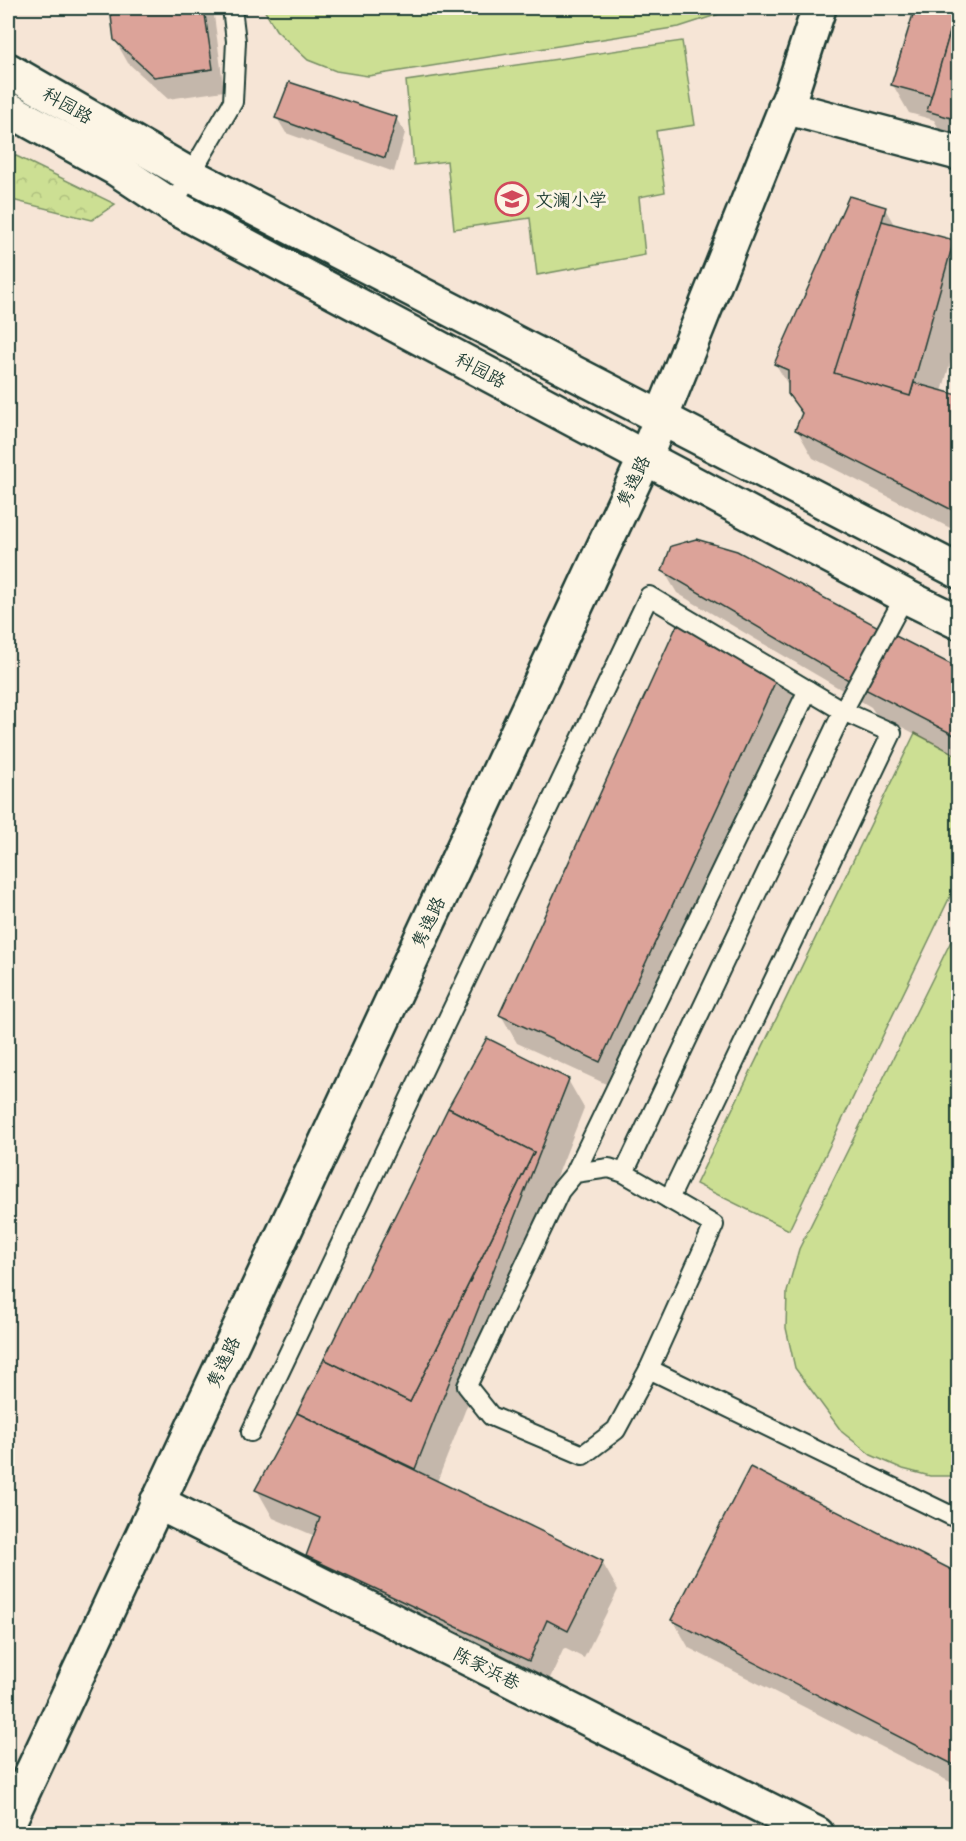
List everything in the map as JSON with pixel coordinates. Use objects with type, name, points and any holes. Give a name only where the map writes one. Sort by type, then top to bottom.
[{"type":"street","name":"隽逸路","points":[[8,1824],[645,458],[785,107],[819,8]]},
{"type":"street","name":"科园路","points":[[8,70],[190,175],[958,571]]},
{"type":"street","points":[[785,107],[958,153]]},
{"type":"street","name":"科园路","points":[[8,109],[115,168],[172,206],[905,596],[958,622]]},
{"type":"street","name":"陈家浜巷","points":[[157,1502],[818,1833]]},
{"type":"lane","points":[[172,206],[233,102],[236,41],[232,8]]},
{"type":"lane","points":[[251,1432],[649,596],[843,711],[892,733],[669,1199]]},
{"type":"lane","points":[[624,1173],[843,711],[905,596]]},
{"type":"lane","points":[[575,1173],[609,1168],[624,1173],[714,1225],[649,1369],[616,1430],[583,1455],[490,1416],[467,1386],[560,1191],[575,1173],[808,690]]},
{"type":"lane","points":[[649,1369],[958,1519]]},
{"type":"green space","points":[[263,8],[728,8],[719,14],[679,27],[368,76],[336,71],[308,60],[276,30]]},
{"type":"green space","points":[[682,41],[695,125],[656,131],[665,192],[639,197],[645,255],[537,275],[530,218],[454,229],[447,161],[414,165],[406,81]]},
{"type":"green space","points":[[8,152],[115,204],[92,220],[8,199]]},
{"type":"green space","points":[[915,733],[958,756],[958,880],[789,1230],[696,1184]]},
{"type":"green space","points":[[958,927],[958,1476],[930,1476],[903,1469],[871,1455],[842,1432],[795,1368],[786,1328],[787,1292],[799,1249]]},
{"type":"building","points":[[110,8],[204,8],[213,69],[154,77],[114,40]]},
{"type":"building","points":[[915,8],[957,8],[932,96],[891,85]]},
{"type":"building","points":[[958,8],[958,120],[927,111]]},
{"type":"building","points":[[289,82],[397,117],[385,158],[275,118]]},
{"type":"building","points":[[849,196],[886,207],[882,221],[910,396],[914,383],[958,395],[958,513],[795,430],[802,413],[788,394],[788,370],[774,364]]},
{"type":"building","points":[[882,221],[954,240],[910,396],[834,373]]},
{"type":"building","points":[[696,539],[737,551],[886,631],[857,685],[662,571],[671,546]]},
{"type":"building","points":[[682,614],[784,663],[600,1062],[499,1015]]},
{"type":"building","points":[[886,631],[958,668],[958,737],[857,685]]},
{"type":"building","points":[[487,1038],[569,1079],[415,1469],[297,1413],[324,1359],[410,1402],[534,1152],[448,1108]]},
{"type":"building","points":[[448,1108],[534,1152],[410,1402],[324,1359]]},
{"type":"building","points":[[297,1413],[603,1561],[568,1631],[547,1620],[529,1661],[306,1556],[320,1518],[255,1490]]},
{"type":"building","points":[[750,1467],[958,1573],[958,1767],[671,1620]]},
{"type":"place","name":"文澜小学","points":[[512,199]]}]
